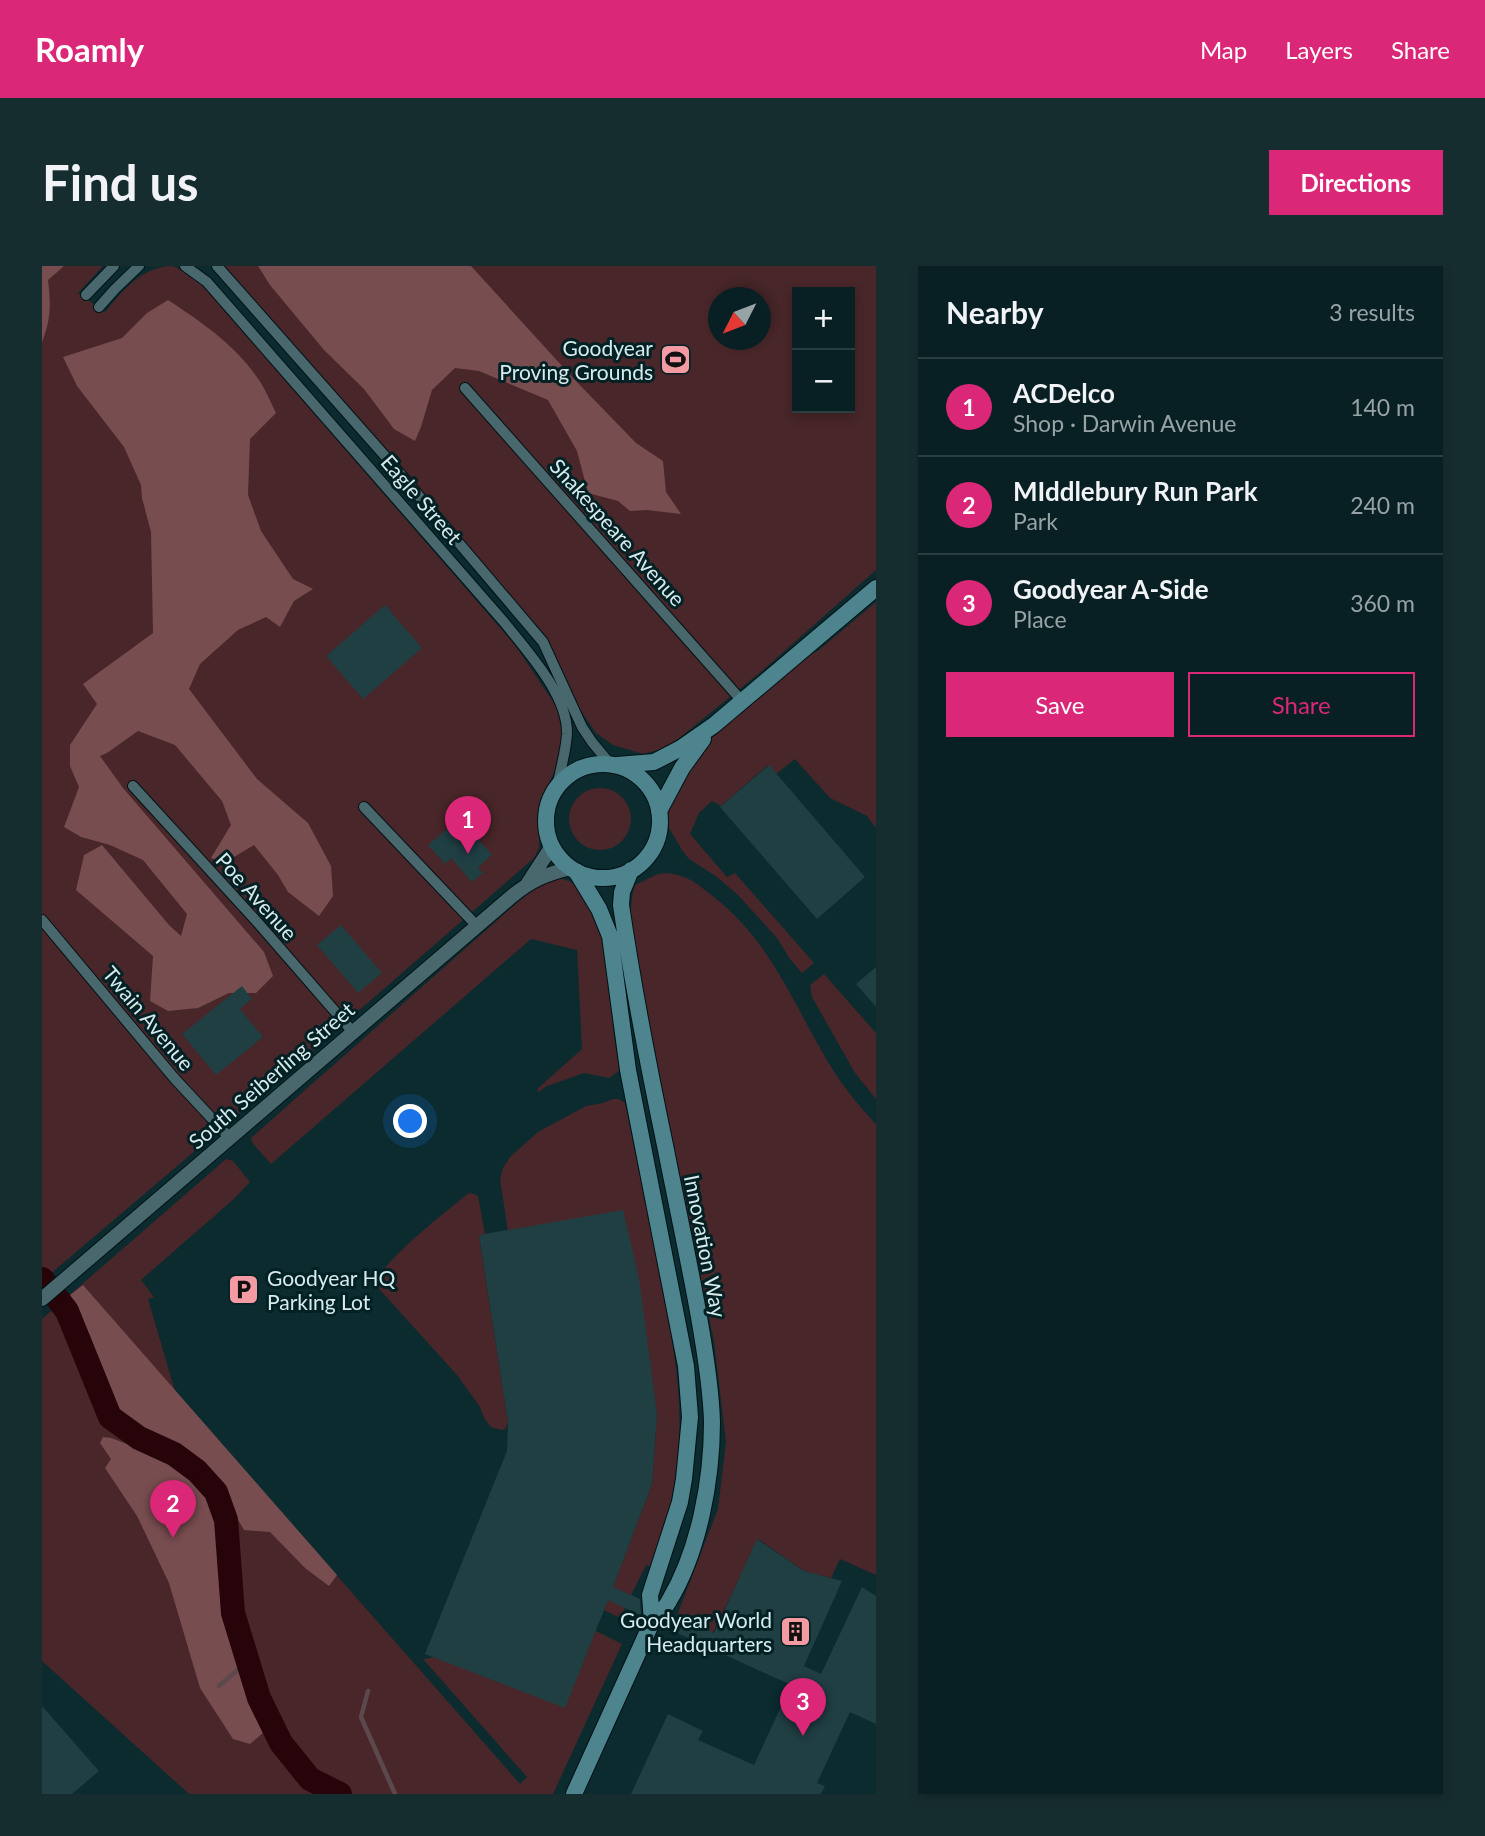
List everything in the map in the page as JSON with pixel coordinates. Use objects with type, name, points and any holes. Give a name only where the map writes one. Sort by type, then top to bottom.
[{"type":"main road","points":[[613,765],[630,771],[644,782],[659,811],[659,831],[652,850],[631,870],[622,875],[604,878],[584,875],[562,860],[552,846],[547,831],[549,801],[556,788],[568,776],[582,768],[598,764],[646,763],[664,758],[714,725],[876,588]]},
{"type":"main road","points":[[659,811],[681,768],[714,725]]},
{"type":"main road","name":"Innovation Way","points":[[573,870],[599,909],[610,936],[628,1070],[686,1366],[690,1417],[684,1479],[680,1502],[650,1595],[652,1622]]},
{"type":"main road","name":"Innovation Way","points":[[574,1794],[652,1622],[669,1603],[686,1566],[696,1534],[708,1476],[712,1421],[704,1346],[639,1019],[625,930],[621,896],[631,870]]},
{"type":"street","points":[[86,295],[114,266]]},
{"type":"street","points":[[99,307],[139,266]]},
{"type":"street","name":"Eagle Street","points":[[185,266],[207,282],[504,622],[535,662],[556,694],[566,725],[567,738],[556,788]]},
{"type":"street","name":"Eagle Street","points":[[217,266],[376,446],[543,642],[582,727],[613,765]]},
{"type":"street","name":"Shakespeare Avenue","points":[[465,388],[742,701]]},
{"type":"street","name":"Poe Avenue","points":[[133,786],[352,1031]]},
{"type":"street","points":[[365,807],[477,926]]},
{"type":"street","name":"South Seiberling Street","points":[[527,883],[552,846]]},
{"type":"street","name":"South Seiberling Street","points":[[42,1299],[527,883],[548,873],[573,870]]},
{"type":"street","name":"Twain Avenue","points":[[42,920],[175,1079],[230,1138]]},
{"type":"shaded area","points":[[42,266],[103,266],[78,293],[105,312],[133,282],[151,270],[173,266],[197,279],[515,645],[556,706],[564,731],[562,752],[540,800],[539,848],[534,858],[42,1281]]},
{"type":"shaded area","points":[[42,266],[64,266],[48,280],[50,312],[42,342]]},
{"type":"shaded area","points":[[221,266],[876,266],[876,570],[763,670],[677,740],[662,749],[643,754],[613,745],[596,733],[578,707],[545,635],[275,323]]},
{"type":"shaded area","points":[[258,266],[471,266],[636,443],[663,461],[666,492],[681,514],[630,511],[618,501],[588,493],[577,451],[548,400],[479,371],[455,368],[432,390],[415,441],[394,429],[364,389],[324,350],[270,285]]},
{"type":"shaded area","points":[[168,300],[231,347],[252,370],[267,394],[276,413],[250,439],[248,495],[261,531],[293,579],[313,589],[294,601],[280,627],[266,617],[238,630],[200,664],[189,689],[257,779],[308,823],[331,866],[333,896],[319,916],[288,892],[254,845],[224,863],[211,858],[231,825],[222,801],[175,745],[138,731],[100,756],[123,788],[264,952],[273,976],[256,993],[229,993],[198,1008],[168,1011],[150,1001],[153,956],[76,890],[84,855],[102,845],[181,936],[187,914],[143,860],[110,845],[81,837],[64,827],[79,787],[70,766],[70,745],[97,704],[83,684],[153,633],[151,532],[141,485],[124,447],[77,386],[63,357],[122,338],[147,313]]},
{"type":"shaded area","points":[[876,602],[876,828],[867,816],[830,798],[795,759],[776,774],[768,765],[721,806],[712,801],[699,813],[690,834],[727,877],[735,873],[814,963],[802,973],[777,938],[739,896],[717,877],[689,859],[668,826],[667,811],[695,752],[796,663],[819,650]]},
{"type":"shaded area","points":[[594,788],[606,788],[622,797],[629,807],[629,831],[622,841],[606,850],[594,850],[583,845],[574,836],[569,825],[569,813],[574,802],[583,793]]},
{"type":"shaded area","points":[[658,874],[682,876],[698,884],[734,915],[751,934],[780,975],[835,1073],[876,1124],[876,1575],[840,1559],[831,1578],[804,1571],[758,1539],[713,1633],[676,1618],[718,1509],[726,1442],[714,1341],[632,949],[629,914],[635,885]]},
{"type":"shaded area","points":[[559,878],[580,889],[604,930],[614,1036],[620,1070],[609,1078],[584,1073],[545,1087],[539,1092],[537,1089],[582,1049],[577,950],[531,939],[271,1164],[251,1138],[535,887]]},
{"type":"shaded area","points":[[824,974],[876,1033],[876,1099],[855,1073],[812,997],[810,985]]},
{"type":"shaded area","points":[[613,1099],[625,1103],[672,1339],[679,1418],[674,1488],[658,1552],[653,1568],[646,1565],[620,1618],[604,1610],[652,1484],[657,1414],[508,1231],[500,1179],[510,1157],[538,1132],[586,1106]]},
{"type":"shaded area","points":[[226,1159],[233,1161],[250,1182],[141,1280],[154,1297],[148,1299],[175,1391],[520,1784],[527,1777],[423,1659],[596,1631],[622,1644],[553,1794],[189,1794],[42,1661],[42,1319]]},
{"type":"shaded area","points":[[469,1193],[478,1196],[485,1234],[479,1236],[508,1422],[502,1430],[491,1427],[457,1375],[376,1283],[402,1250]]},
{"type":"shaded area","points":[[83,1285],[337,1575],[329,1586],[305,1568],[270,1532],[244,1530],[215,1476],[199,1460],[166,1441],[143,1433],[124,1420],[106,1389],[90,1336],[70,1295]]},
{"type":"shaded area","points":[[103,1437],[139,1449],[179,1468],[201,1487],[218,1511],[224,1542],[225,1594],[235,1648],[263,1733],[250,1744],[233,1739],[200,1688],[169,1583],[137,1516],[105,1468],[111,1459],[100,1443]]},
{"type":"building","points":[[385,605],[422,648],[363,699],[326,656]]},
{"type":"building","points":[[769,765],[865,877],[817,919],[720,807]]},
{"type":"building","points":[[460,818],[492,855],[478,867],[483,873],[472,882],[451,858],[445,864],[428,845]]},
{"type":"building","points":[[341,925],[382,973],[358,993],[317,945]]},
{"type":"building","points":[[876,967],[876,1007],[856,984]]},
{"type":"building","points":[[242,986],[252,999],[240,1009],[263,1037],[216,1075],[182,1034]]},
{"type":"building","points":[[623,1210],[639,1278],[657,1414],[652,1484],[613,1587],[640,1599],[641,1616],[608,1600],[565,1708],[425,1654],[507,1451],[508,1422],[479,1235]]},
{"type":"building","points":[[757,1539],[804,1571],[842,1581],[804,1666],[821,1674],[862,1587],[876,1596],[876,1724],[850,1712],[817,1783],[825,1786],[821,1794],[631,1794],[668,1714],[703,1731],[698,1740],[754,1765],[791,1685],[662,1626],[673,1614],[714,1633]]},
{"type":"building","points":[[42,1706],[99,1771],[72,1794],[42,1794]]},
{"type":"waterway","points":[[42,1279],[67,1311],[110,1417],[139,1438],[174,1454],[197,1471],[216,1492],[226,1520],[233,1613],[259,1698],[281,1743],[310,1779],[340,1794]]},
{"type":"waterway","points":[[219,1686],[248,1661]]},
{"type":"waterway","points":[[368,1691],[361,1717],[395,1794]]},
{"type":"place","name":"Goodyear Proving Grounds","points":[[676,359]]},
{"type":"place","name":"ACDelco","points":[[468,854]]},
{"type":"place","name":"Goodyear HQ Parking Lot","points":[[244,1289]]},
{"type":"place","name":"MIddlebury Run Park","points":[[173,1538]]},
{"type":"place","name":"Goodyear World Headquarters","points":[[795,1631]]},
{"type":"place","name":"Goodyear A-Side","points":[[803,1736]]}]
